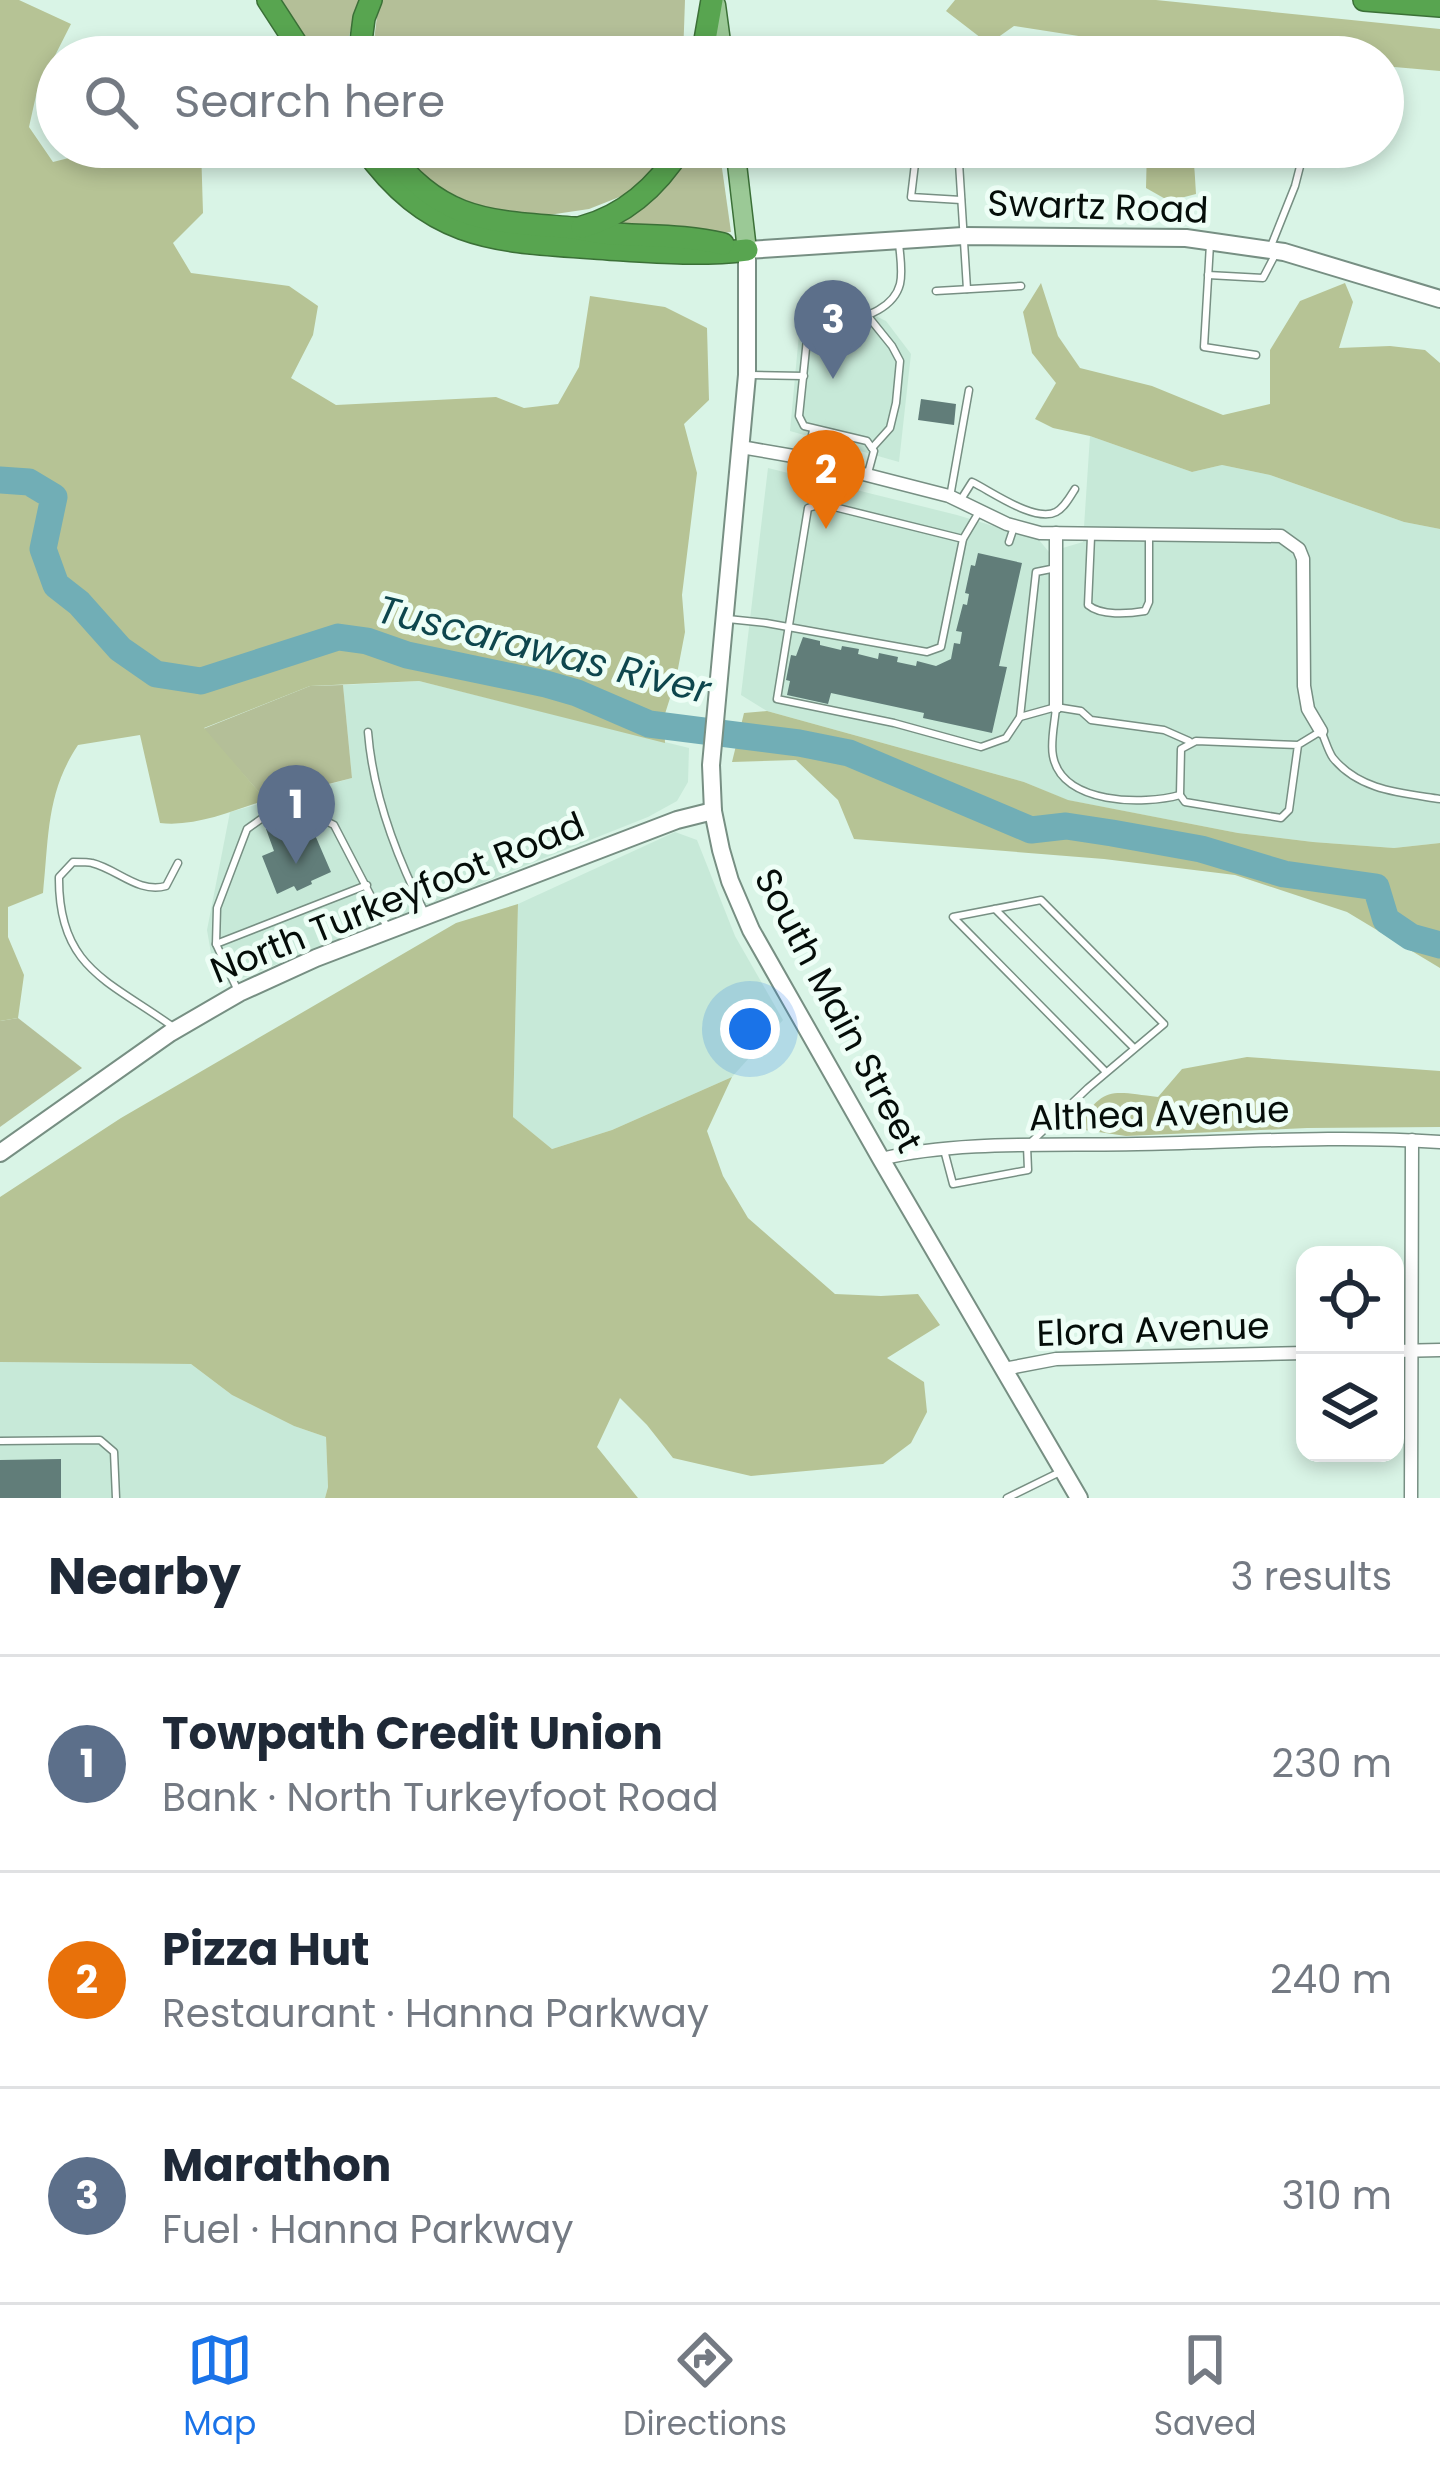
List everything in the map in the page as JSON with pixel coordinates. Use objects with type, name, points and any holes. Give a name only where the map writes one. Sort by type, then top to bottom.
[{"type":"highway","points":[[268,0],[291,36]]},
{"type":"highway","points":[[362,36],[371,0]]},
{"type":"highway","points":[[706,36],[713,0]]},
{"type":"highway","points":[[1364,0],[1440,6]]},
{"type":"highway","points":[[379,168],[394,188],[426,212],[492,239],[683,254],[747,250]]},
{"type":"highway","points":[[403,168],[443,202],[509,224],[705,240],[747,250]]},
{"type":"highway","points":[[578,228],[639,198],[667,168]]},
{"type":"main road","points":[[713,0],[719,36]]},
{"type":"main road","name":"South Main Street","points":[[738,168],[747,250]]},
{"type":"street","name":"Swartz Road","points":[[747,250],[963,236],[1210,241],[1333,265],[1440,299]]},
{"type":"street","name":"South Main Street","points":[[747,250],[747,376],[711,765],[713,812],[730,881],[752,930],[881,1159],[1079,1498]]},
{"type":"street","points":[[741,447],[955,499],[1014,526],[1051,533],[1271,535],[1291,541],[1305,569],[1304,686],[1308,709],[1322,731]]},
{"type":"street","points":[[1051,533],[1056,568],[1056,707]]},
{"type":"street","name":"North Turkeyfoot Road","points":[[0,1153],[176,1029],[239,993],[316,958],[677,820],[713,812]]},
{"type":"street","name":"Althea Avenue","points":[[881,1159],[1027,1146],[1274,1139],[1440,1142]]},
{"type":"street","points":[[1411,1498],[1412,1140]]},
{"type":"street","points":[[1404,1351],[1440,1350]]},
{"type":"street","name":"Elora Avenue","points":[[1004,1369],[1056,1359],[1296,1353]]},
{"type":"lane","points":[[914,168],[911,197],[961,200]]},
{"type":"lane","points":[[959,168],[967,289]]},
{"type":"lane","points":[[1208,275],[1263,278],[1300,168]]},
{"type":"lane","points":[[868,476],[874,451],[867,441],[804,426],[800,416],[807,339],[889,303],[900,286],[898,240]]},
{"type":"lane","points":[[1210,241],[1204,347],[1256,355]]},
{"type":"lane","points":[[937,291],[1021,286]]},
{"type":"lane","points":[[866,315],[900,362],[890,428],[872,448]]},
{"type":"lane","points":[[747,376],[803,376]]},
{"type":"lane","points":[[955,499],[969,390]]},
{"type":"lane","points":[[807,460],[813,430]]},
{"type":"lane","points":[[955,499],[973,482],[1046,514],[1058,512],[1075,490]]},
{"type":"lane","points":[[963,539],[822,504],[808,508],[777,699],[982,747],[1006,738],[1020,717],[1036,572],[1056,568]]},
{"type":"lane","points":[[724,618],[927,652],[941,646],[963,539],[980,510]]},
{"type":"lane","points":[[1046,514],[1051,533]]},
{"type":"lane","points":[[1009,542],[1014,526]]},
{"type":"lane","points":[[1091,533],[1088,605],[1095,611],[1134,613],[1145,611],[1149,602],[1149,533]]},
{"type":"lane","points":[[1020,717],[1056,707],[1081,711],[1091,720],[1164,730],[1192,742],[1298,745],[1322,731],[1332,757],[1365,784],[1440,799]]},
{"type":"lane","points":[[1056,707],[1052,756],[1063,779],[1115,799],[1155,802],[1180,795]]},
{"type":"lane","points":[[368,732],[379,799],[404,872],[427,916]]},
{"type":"lane","points":[[1192,742],[1181,749],[1180,795],[1185,802],[1281,818],[1289,810],[1298,745]]},
{"type":"lane","points":[[239,993],[216,944],[217,908],[247,830],[261,819],[289,814],[318,817],[334,825],[389,930]]},
{"type":"lane","points":[[176,1029],[92,971],[68,936],[59,906],[59,877],[73,862],[91,863],[156,889],[166,886],[178,863]]},
{"type":"lane","points":[[216,944],[367,885]]},
{"type":"lane","points":[[944,1150],[953,1184],[1028,1170],[1027,1146],[1164,1024],[1041,900],[953,916],[1106,1072]]},
{"type":"lane","points":[[995,909],[1134,1048]]},
{"type":"lane","points":[[0,1441],[100,1440],[114,1453],[116,1498]]},
{"type":"lane","points":[[1007,1498],[1063,1471]]},
{"type":"shaded area","points":[[0,0],[19,0],[71,24],[65,36],[36,36],[36,96],[29,127],[36,137],[36,168],[202,168],[203,213],[173,243],[191,273],[289,286],[318,306],[313,335],[291,378],[336,405],[496,397],[524,408],[558,404],[579,367],[590,296],[665,307],[707,328],[709,400],[684,424],[697,473],[682,595],[685,632],[664,717],[665,743],[419,681],[310,686],[204,728],[266,800],[173,824],[160,823],[140,735],[78,745],[54,798],[43,893],[8,907],[8,937],[24,975],[18,1018],[0,1021]]},
{"type":"shaded area","points":[[282,0],[359,0],[349,36],[304,36]]},
{"type":"shaded area","points":[[379,0],[685,0],[684,36],[375,36]]},
{"type":"shaded area","points":[[955,0],[1156,0],[1440,29],[1440,71],[1404,68],[1404,36],[1078,36],[1014,26],[1000,36],[978,36],[946,11]]},
{"type":"shaded area","points":[[417,168],[653,168],[632,192],[589,209],[535,217],[488,211],[432,184]]},
{"type":"shaded area","points":[[665,168],[722,168],[731,232],[602,226]]},
{"type":"shaded area","points":[[1146,168],[1194,168],[1196,194],[1169,201],[1146,188]]},
{"type":"shaded area","points":[[1041,283],[1058,336],[1080,368],[1152,386],[1223,415],[1270,404],[1270,350],[1300,301],[1345,283],[1353,302],[1339,348],[1425,350],[1440,363],[1440,529],[1404,522],[1270,475],[1222,465],[1192,472],[1035,419],[1056,383],[1032,353],[1023,312]]},
{"type":"shaded area","points":[[853,305],[886,321],[911,354],[899,462],[790,431],[800,323]]},
{"type":"shaded area","points":[[1090,436],[1192,472],[1222,465],[1270,475],[1404,522],[1440,529],[1440,843],[1394,848],[1313,842],[1238,833],[1067,800],[1024,782],[767,711],[741,695],[768,468],[957,515],[1039,540],[1049,552],[1083,542]]},
{"type":"shaded area","points":[[419,681],[689,748],[688,782],[677,801],[648,817],[217,988],[207,930],[230,812],[352,778],[343,685]]},
{"type":"shaded area","points":[[343,685],[352,778],[266,800],[203,729],[310,686]]},
{"type":"shaded area","points":[[767,711],[1024,782],[1068,800],[1238,833],[1313,842],[1394,848],[1440,843],[1440,968],[1347,912],[1235,875],[1104,859],[854,839],[838,800],[796,760],[732,762],[744,713]]},
{"type":"shaded area","points":[[675,832],[697,840],[735,936],[783,1020],[732,1077],[612,1130],[552,1149],[513,1117],[518,904]]},
{"type":"shaded area","points":[[518,904],[513,1117],[552,1149],[612,1130],[732,1077],[707,1131],[723,1176],[748,1218],[835,1294],[918,1294],[940,1325],[887,1358],[924,1382],[927,1412],[911,1443],[883,1464],[751,1476],[673,1458],[620,1398],[597,1447],[638,1498],[325,1498],[326,1437],[232,1395],[191,1364],[0,1362],[0,1197],[121,1118],[456,923]]},
{"type":"shaded area","points":[[18,1018],[82,1068],[0,1127],[0,1021]]},
{"type":"shaded area","points":[[1247,1057],[1440,1071],[1440,1127],[1126,1136],[1078,1129],[1094,1104],[1110,1094],[1158,1097],[1182,1069]]},
{"type":"shaded area","points":[[0,1362],[191,1364],[232,1395],[326,1437],[325,1498],[0,1498]]},
{"type":"building","points":[[921,399],[956,404],[954,425],[918,420]]},
{"type":"building","points":[[978,553],[1022,563],[999,666],[1007,667],[992,733],[831,693],[828,704],[787,695],[791,655],[796,656],[803,637],[841,650],[842,646],[859,649],[858,654],[878,659],[879,653],[898,657],[897,662],[916,666],[917,661],[936,666],[951,659],[954,643],[960,644],[962,632],[956,631]]},
{"type":"building","points":[[283,822],[292,843],[315,835],[331,872],[297,891],[294,886],[277,894],[262,856],[274,851],[266,829]]},
{"type":"building","points":[[61,1459],[61,1498],[0,1498],[0,1460]]},
{"type":"waterway","name":"Tuscarawas River","points":[[0,480],[29,482],[54,497],[43,549],[56,585],[120,649],[156,674],[201,681],[338,637],[367,641],[407,655],[577,693],[649,724],[849,753],[1031,830],[1066,826],[1112,833],[1201,849],[1284,874],[1376,887],[1386,920],[1411,937],[1440,945]]},
{"type":"place","name":"Marathon","points":[[833,379]]},
{"type":"place","name":"Pizza Hut","points":[[826,529]]},
{"type":"place","name":"Towpath Credit Union","points":[[296,864]]}]
